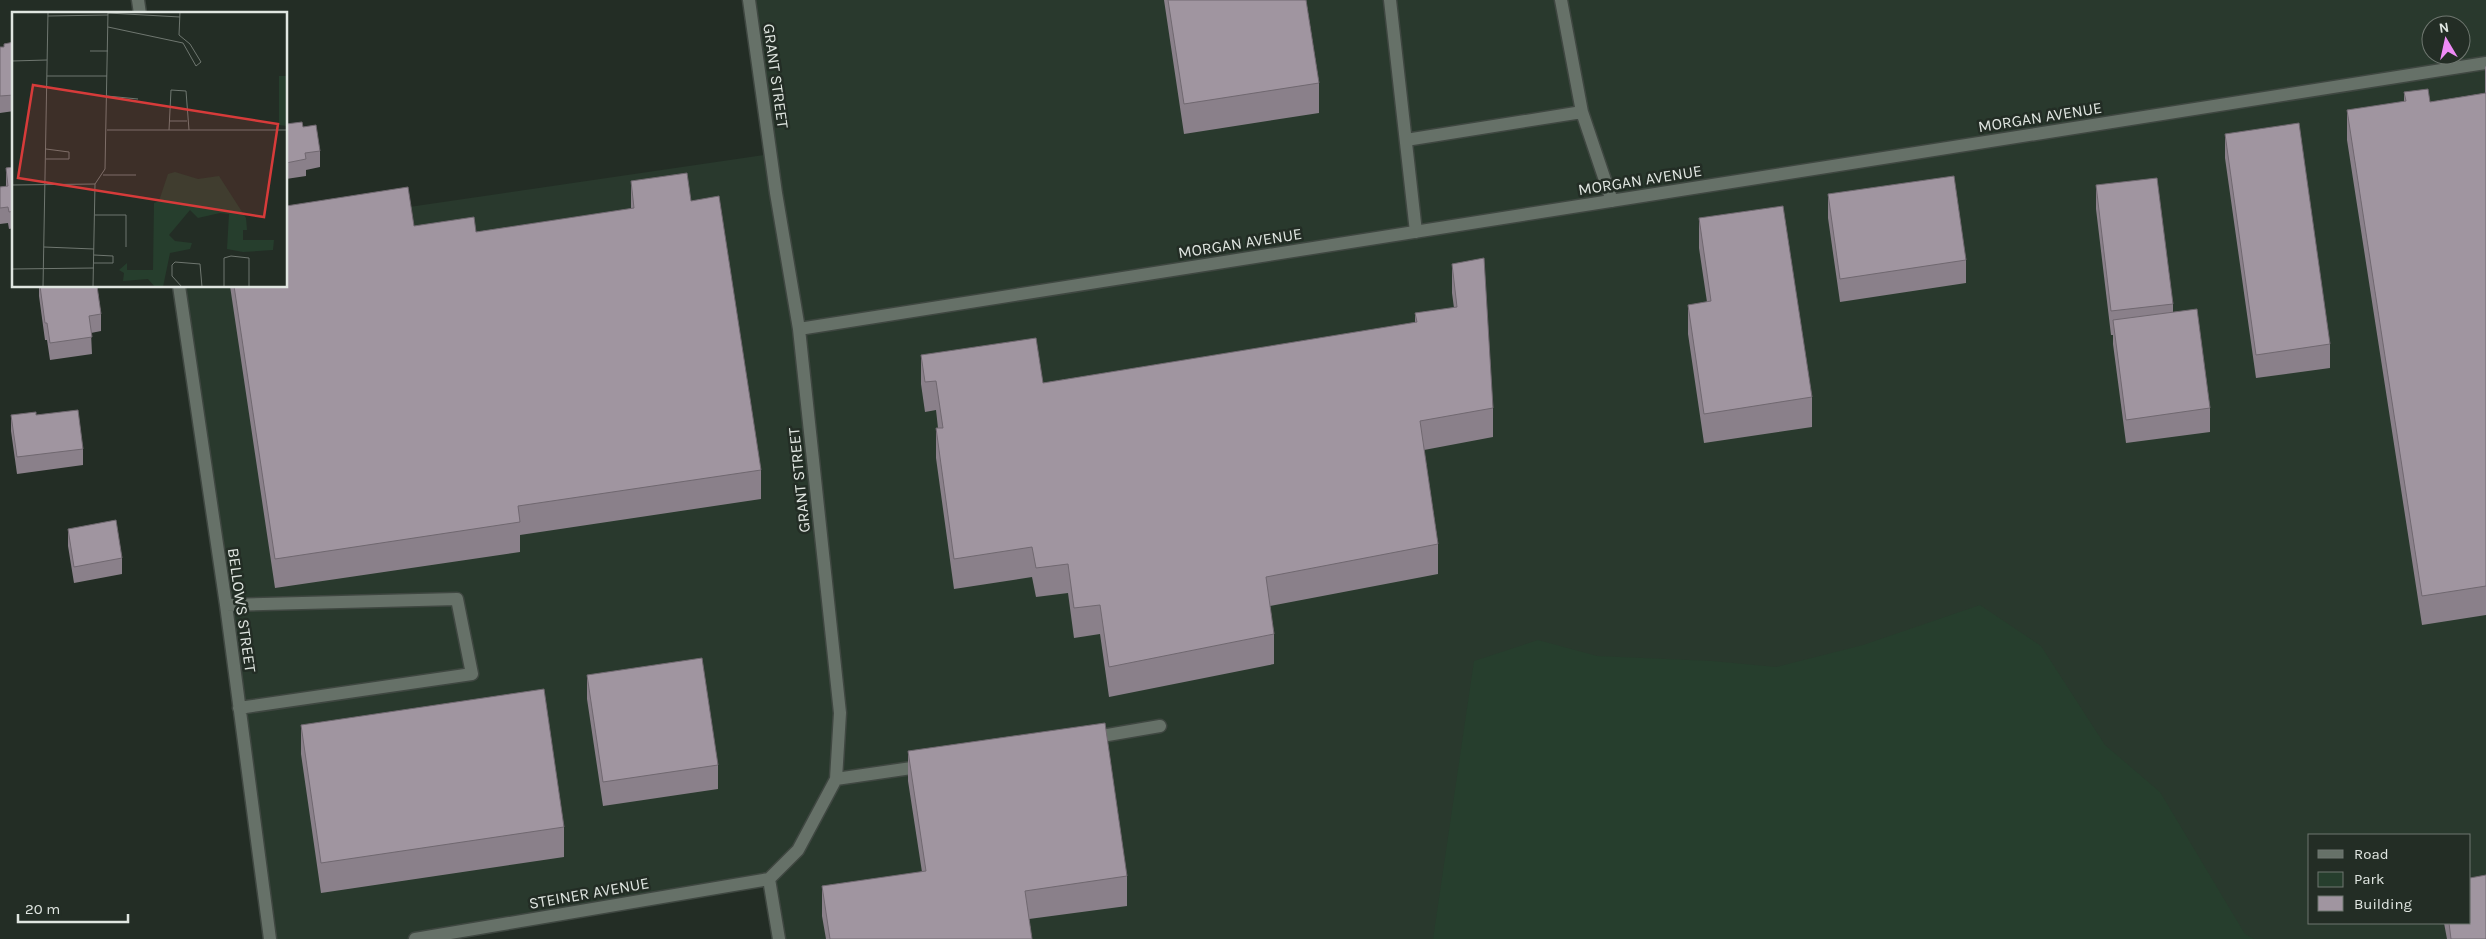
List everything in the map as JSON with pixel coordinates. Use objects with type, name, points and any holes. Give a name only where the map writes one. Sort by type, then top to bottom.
[{"type":"street","name":"GRANT STREET","points":[[749,0],[776,192],[800,330],[840,713],[836,779],[798,850],[769,879]]},
{"type":"street","points":[[1390,0],[1416,232]]},
{"type":"street","points":[[1561,0],[1582,112],[1612,201]]},
{"type":"street","name":"MORGAN AVENUE","points":[[800,330],[2486,63]]},
{"type":"street","points":[[1406,140],[1582,112]]},
{"type":"street","name":"BELLOWS STREET","points":[[179,288],[226,605],[238,708],[270,939]]},
{"type":"street","points":[[226,605],[457,599],[472,674],[238,708]]},
{"type":"street","points":[[1081,739],[1160,726]]},
{"type":"street","points":[[836,779],[934,765]]},
{"type":"street","points":[[769,879],[779,939]]},
{"type":"street","name":"STEINER AVENUE","points":[[415,939],[769,879]]},
{"type":"shaded area","points":[[749,0],[2486,0],[2486,939],[779,939],[769,880],[416,939],[270,939],[179,288],[288,288],[288,225],[770,154]]},
{"type":"green space","points":[[1980,605],[2041,646],[2105,745],[2160,792],[2245,934],[2254,939],[1433,939],[1474,661],[1538,640],[1597,656],[1712,661],[1776,667],[1863,645]]},
{"type":"building","points":[[1168,0],[1306,0],[1319,83],[1184,104]]},
{"type":"building","points":[[12,42],[12,95],[0,96],[0,47],[4,47],[4,44]]},
{"type":"building","points":[[2428,89],[2430,102],[2486,93],[2486,586],[2422,596],[2347,110],[2406,101],[2404,92]]},
{"type":"building","points":[[302,122],[303,127],[316,125],[320,151],[305,153],[306,159],[288,163],[288,124]]},
{"type":"building","points":[[2299,123],[2330,344],[2256,355],[2225,134]]},
{"type":"building","points":[[12,167],[12,211],[9,212],[8,207],[0,208],[0,187],[8,186],[6,168]]},
{"type":"building","points":[[687,173],[691,201],[719,196],[761,470],[518,506],[520,522],[275,559],[234,288],[288,288],[288,206],[408,187],[414,226],[474,217],[476,232],[634,208],[631,181]]},
{"type":"building","points":[[1954,176],[1966,260],[1840,279],[1828,194]]},
{"type":"building","points":[[2157,178],[2173,304],[2111,311],[2096,185]]},
{"type":"building","points":[[1783,206],[1812,397],[1704,414],[1688,305],[1711,301],[1699,218]]},
{"type":"building","points":[[1484,258],[1493,408],[1420,421],[1438,544],[1266,577],[1274,634],[1109,667],[1100,605],[1074,608],[1068,564],[1036,568],[1032,547],[954,559],[936,428],[943,428],[936,381],[925,382],[921,355],[1036,338],[1043,383],[1417,322],[1415,313],[1457,307],[1452,264]]},
{"type":"building","points":[[40,288],[97,288],[101,314],[89,316],[92,337],[50,343],[47,323],[45,323]]},
{"type":"building","points":[[2197,309],[2210,408],[2126,420],[2113,320]]},
{"type":"building","points":[[78,410],[83,449],[17,457],[11,415],[36,412],[36,415]]},
{"type":"building","points":[[116,520],[122,558],[74,567],[68,529]]},
{"type":"building","points":[[702,658],[718,765],[603,782],[587,675]]},
{"type":"building","points":[[544,689],[564,827],[321,863],[301,725]]},
{"type":"building","points":[[1105,723],[1127,876],[1025,891],[1032,939],[830,939],[822,886],[926,871],[908,751]]},
{"type":"building","points":[[2486,875],[2486,939],[2451,939],[2449,924],[2471,924],[2471,878]]}]
